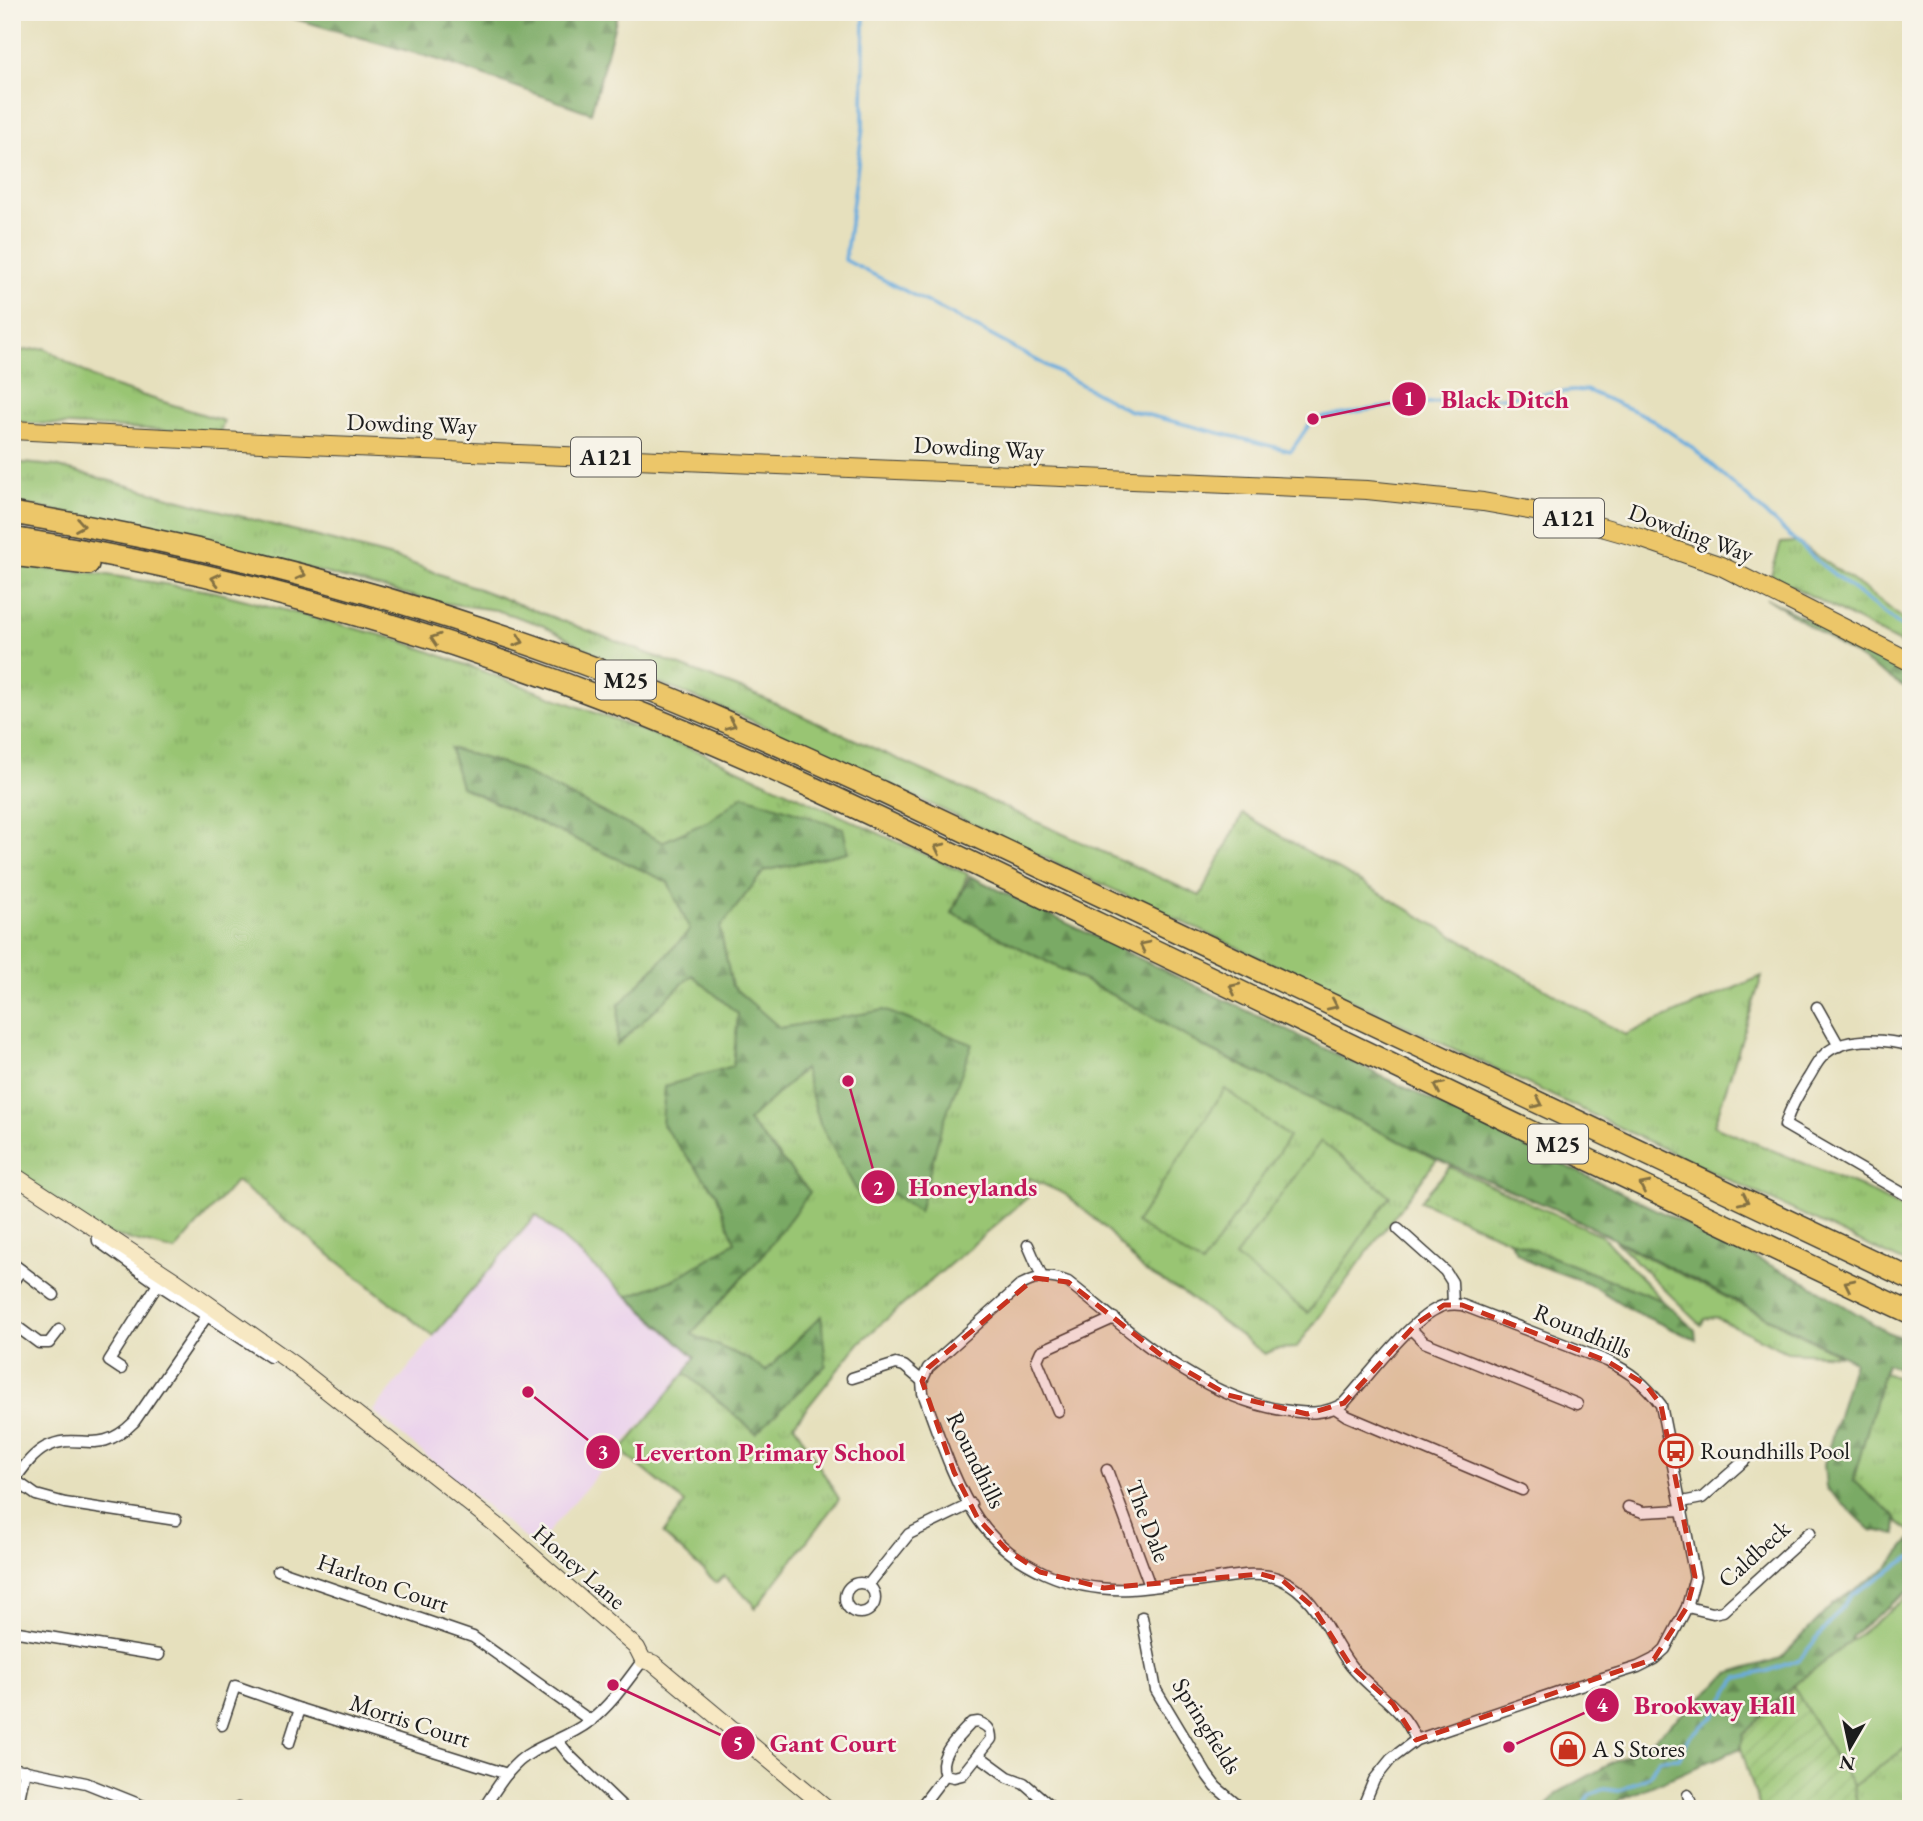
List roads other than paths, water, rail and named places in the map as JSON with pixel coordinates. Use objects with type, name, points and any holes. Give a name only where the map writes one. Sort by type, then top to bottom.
[{"type":"highway","name":"M25","points":[[12,513],[199,548],[378,595],[528,644],[652,691],[779,745],[902,802],[1911,1279]]},
{"type":"highway","name":"M25","points":[[12,538],[170,568],[331,608],[435,639],[608,700],[712,742],[1058,904],[1911,1314]]},
{"type":"highway","name":"M25","points":[[12,555],[72,563],[170,568]]},
{"type":"main road","name":"Dowding Way","points":[[12,430],[1353,489],[1483,502],[1563,516],[1721,565],[1911,662]]},
{"type":"street","points":[[1817,1007],[1839,1046]]},
{"type":"street","points":[[1911,1046],[1886,1039],[1858,1041],[1839,1046],[1822,1055],[1790,1108],[1785,1125],[1911,1198]]},
{"type":"street","name":"Honey Lane","points":[[12,1174],[293,1364],[499,1527],[637,1648],[643,1660],[653,1663],[828,1809]]},
{"type":"street","points":[[852,1378],[896,1364],[904,1366],[922,1381],[928,1368],[1021,1285],[1035,1278],[1054,1276],[1068,1282],[1175,1365],[1228,1395],[1270,1408],[1307,1414],[1335,1408],[1344,1403],[1411,1329],[1433,1310],[1453,1304],[1452,1282],[1445,1271],[1398,1229]]},
{"type":"street","name":"Honey Lane","points":[[97,1231],[98,1241],[158,1284],[211,1311]]},
{"type":"street","points":[[1028,1245],[1042,1277]]},
{"type":"street","points":[[12,1283],[17,1267],[54,1294]]},
{"type":"street","points":[[121,1369],[109,1360],[158,1284]]},
{"type":"street","name":"Roundhills","points":[[1362,1809],[1374,1780],[1391,1759],[1416,1740],[1654,1659],[1665,1648],[1687,1607],[1695,1577],[1661,1405],[1646,1385],[1629,1371],[1607,1361],[1462,1305],[1453,1304]]},
{"type":"street","points":[[176,1520],[65,1503],[36,1495],[13,1482],[36,1454],[49,1446],[65,1442],[99,1442],[123,1433],[134,1422],[211,1311]]},
{"type":"street","points":[[1058,1411],[1037,1360],[1041,1351],[1114,1318]]},
{"type":"street","points":[[12,1323],[39,1343],[49,1343],[59,1330]]},
{"type":"street","points":[[1411,1329],[1424,1342],[1577,1404]]},
{"type":"street","name":"Roundhills","points":[[922,1381],[923,1393],[950,1462],[978,1519],[1006,1549],[1040,1572],[1071,1583],[1104,1588],[1131,1589],[1261,1574],[1282,1580],[1299,1591],[1313,1607],[1350,1665],[1393,1704],[1412,1728],[1416,1740]]},
{"type":"street","points":[[1335,1408],[1347,1416],[1522,1490]]},
{"type":"street","points":[[1628,1507],[1643,1511],[1682,1506],[1702,1498],[1745,1460]]},
{"type":"street","name":"The Dale","points":[[1107,1470],[1150,1586]]},
{"type":"street","points":[[868,1585],[909,1534],[971,1504]]},
{"type":"street","name":"Caldbeck","points":[[1687,1607],[1713,1613],[1723,1611],[1810,1532]]},
{"type":"street","name":"Harlton Court","points":[[278,1570],[473,1637],[591,1721]]},
{"type":"street","name":"Springfields","points":[[1142,1617],[1156,1689],[1216,1787],[1242,1809]]},
{"type":"street","points":[[12,1631],[159,1655]]},
{"type":"street","points":[[483,1809],[514,1765],[531,1752],[558,1741],[591,1721],[621,1690],[643,1660]]},
{"type":"street","name":"Morris Court","points":[[222,1725],[235,1686],[507,1774]]},
{"type":"street","points":[[289,1743],[300,1709]]},
{"type":"street","points":[[978,1722],[987,1726],[991,1732],[990,1739],[962,1775],[945,1775],[942,1758],[971,1723],[978,1722]]},
{"type":"street","points":[[558,1741],[569,1756],[625,1809]]},
{"type":"street","points":[[978,1755],[1008,1777],[1024,1783],[1054,1809]]},
{"type":"street","points":[[12,1768],[86,1783],[137,1807],[150,1809]]},
{"type":"street","points":[[18,1809],[16,1796],[25,1770]]},
{"type":"street","points":[[919,1809],[945,1775]]},
{"type":"street","points":[[1688,1795],[1693,1809]]},
{"type":"waterway","points":[[864,12],[863,127],[845,260],[1128,410],[1291,451],[1313,419],[1392,406],[1586,390],[1646,416],[1693,448],[1822,565],[1911,634]]},
{"type":"waterway","points":[[1580,1809],[1589,1795],[1604,1789],[1619,1791],[1649,1776],[1659,1759],[1679,1758],[1691,1735],[1713,1717],[1737,1678],[1768,1671],[1800,1659],[1852,1595],[1911,1557]]},
{"type":"place","name":"Black Ditch","points":[[1313,419]]},
{"type":"place","name":"Honeylands","points":[[848,1081]]},
{"type":"place","name":"Leverton Primary School","points":[[528,1392]]},
{"type":"place","name":"Roundhills Pool","points":[[1676,1451]]},
{"type":"place","name":"Gant Court","points":[[613,1685]]},
{"type":"place","name":"Brookway Hall","points":[[1509,1747]]},
{"type":"place","name":"A S Stores","points":[[1568,1749]]}]
